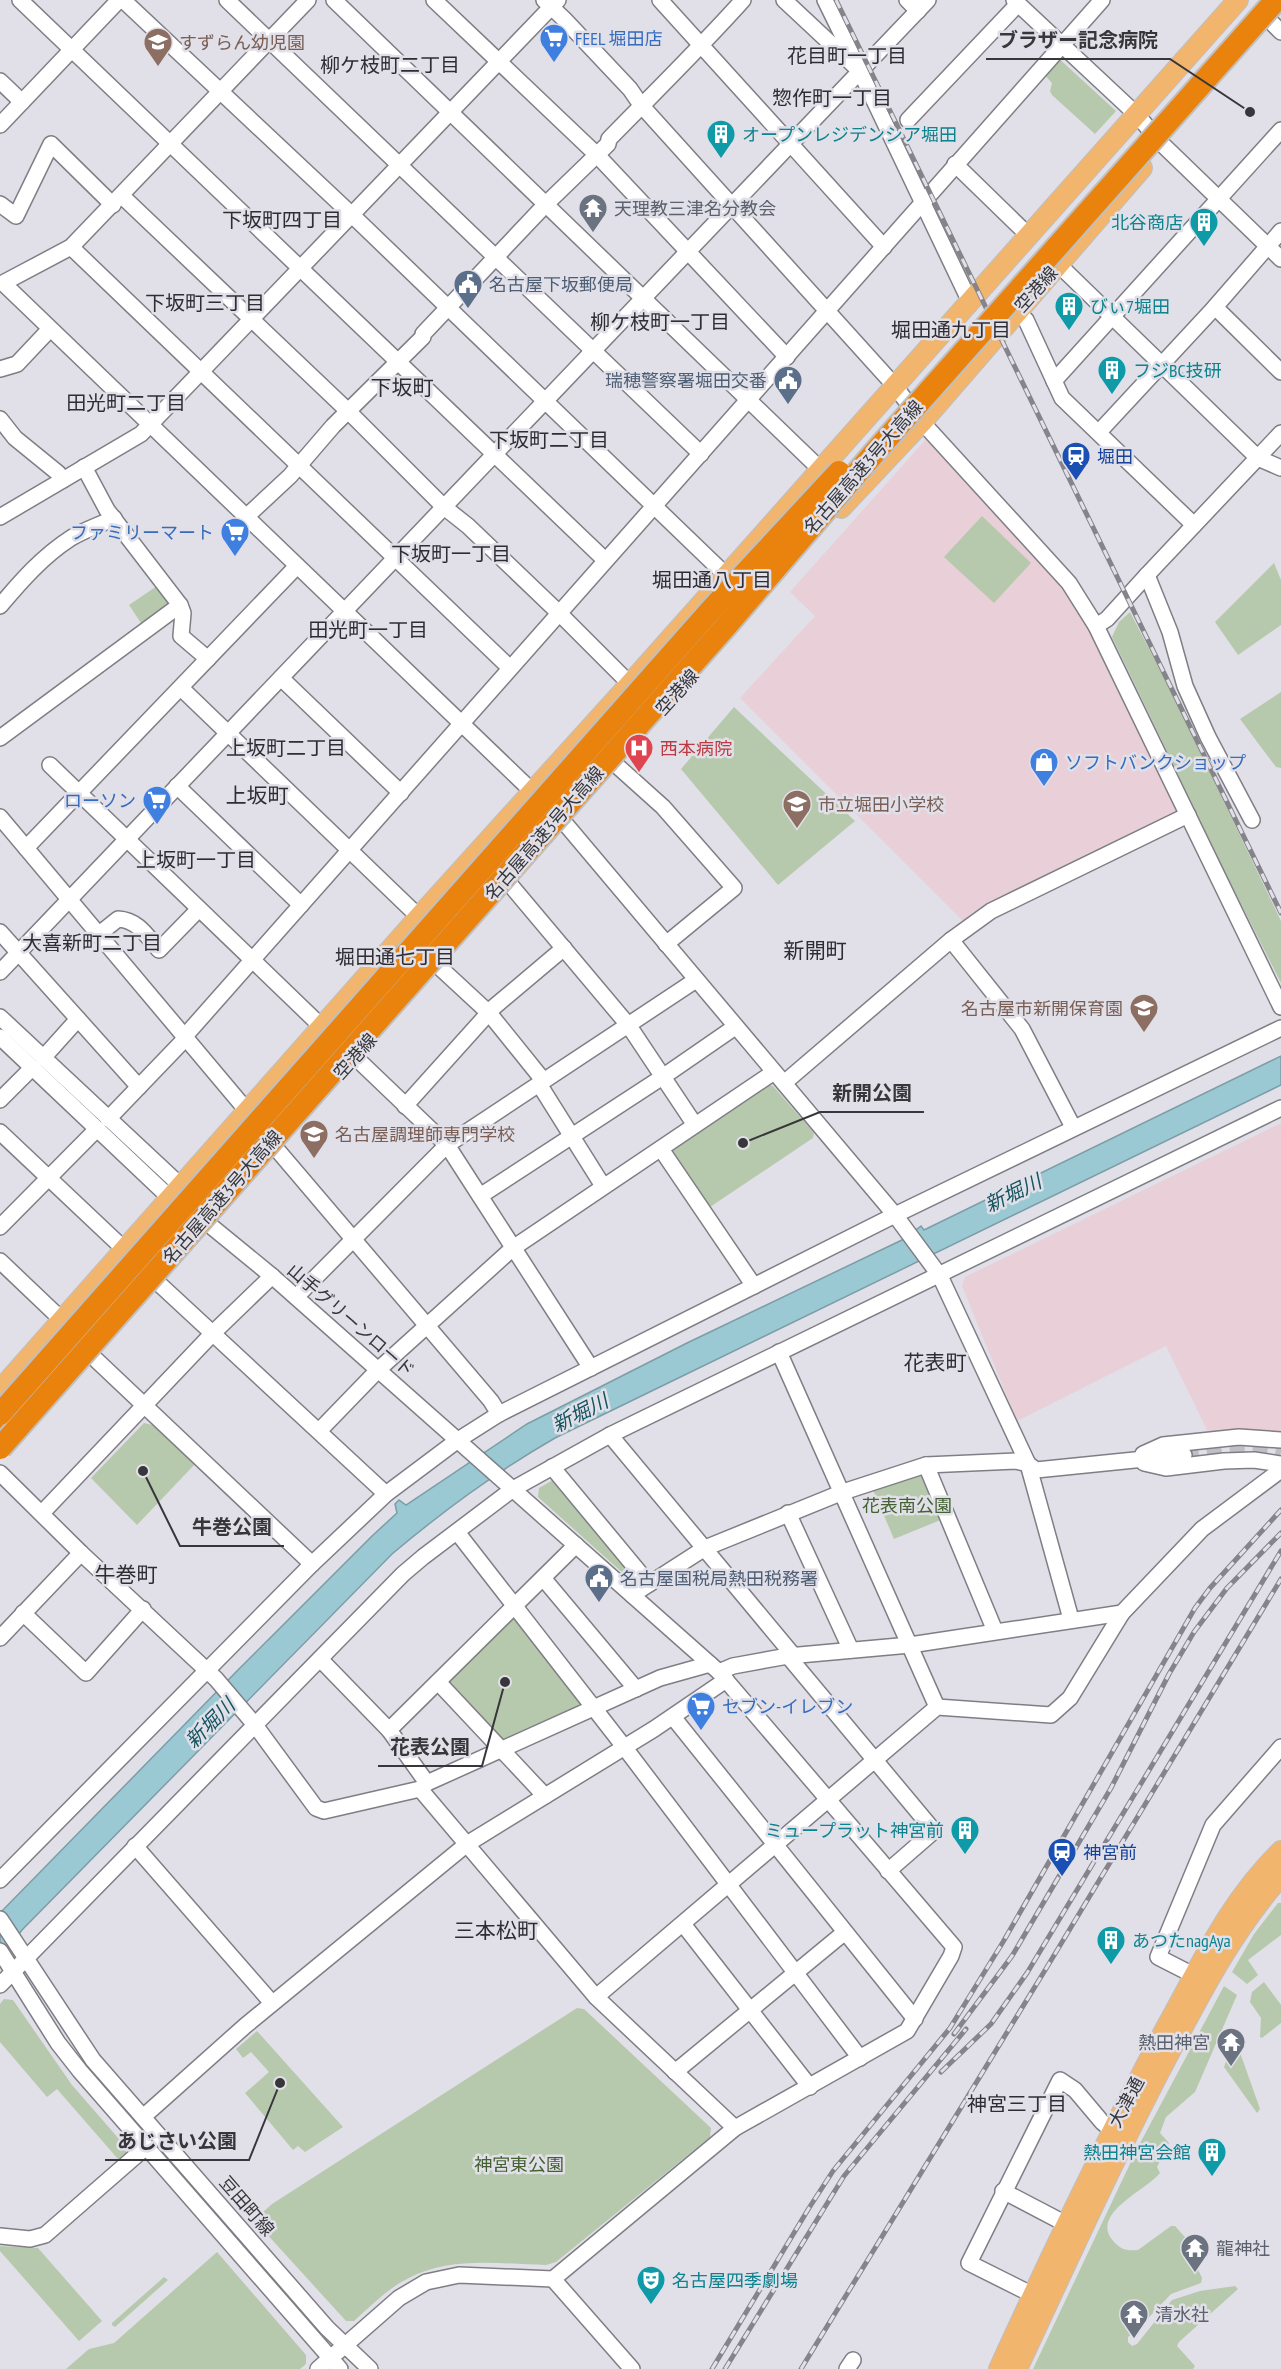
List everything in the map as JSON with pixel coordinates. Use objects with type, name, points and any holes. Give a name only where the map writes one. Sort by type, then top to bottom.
[{"type":"highway","name":"名古屋高速3号大高線","points":[[0,1414],[710,610],[1273,11]]},
{"type":"highway","name":"名古屋高速3号大高線","points":[[0,1448],[727,625],[876,451],[1273,11]]},
{"type":"highway","points":[[314,1058],[339,1043],[373,1006],[741,590],[742,556]]},
{"type":"highway","points":[[0,1430],[27,1400],[170,1263]]},
{"type":"main road","points":[[742,556],[1238,0]]},
{"type":"main road","name":"空港線","points":[[0,1390],[419,917],[630,684],[838,510],[922,422],[1162,144],[1273,11]]},
{"type":"main road","name":"空港線","points":[[0,1458],[206,1222],[614,763],[741,590]]},
{"type":"main road","name":"大津通","points":[[999,2369],[1066,2224],[1117,2135],[1201,1978],[1224,1921],[1259,1874],[1281,1851]]},
{"type":"main road","name":"大津通","points":[[1201,1978],[1254,1907],[1281,1876]]},
{"type":"main road","name":"大津通","points":[[1017,2369],[1117,2135]]},
{"type":"street","points":[[20,0],[605,560]]},
{"type":"street","points":[[0,125],[121,0],[352,215],[741,590]]},
{"type":"street","points":[[227,0],[701,454]]},
{"type":"street","points":[[308,0],[71,247],[1,282],[562,821],[895,1215],[936,1271],[1028,1464],[1071,1619]]},
{"type":"street","points":[[334,0],[820,469]]},
{"type":"street","points":[[434,0],[597,155],[787,357]]},
{"type":"street","points":[[660,0],[884,247]]},
{"type":"street","points":[[246,517],[300,466],[348,411],[399,362],[448,307],[546,204],[597,155],[743,0]]},
{"type":"street","points":[[784,0],[860,71]]},
{"type":"street","points":[[825,0],[923,201],[969,302]]},
{"type":"street","points":[[0,1227],[182,1042],[184,1036],[1102,0]]},
{"type":"street","points":[[0,517],[141,434],[400,165],[551,2],[894,385],[922,422],[1069,583],[1096,626],[1281,1007]]},
{"type":"street","points":[[908,120],[1016,2],[1137,115],[1162,144],[1281,259]]},
{"type":"street","points":[[0,972],[790,145],[860,71],[918,4]]},
{"type":"street","points":[[0,81],[22,102]]},
{"type":"street","points":[[1054,381],[1281,130]]},
{"type":"street","points":[[0,204],[16,216],[51,144],[251,319],[444,507],[468,526],[559,613],[630,684]]},
{"type":"street","points":[[955,164],[1029,236]]},
{"type":"street","points":[[1099,432],[1162,366],[1281,231]]},
{"type":"street","points":[[71,247],[510,668]]},
{"type":"street","points":[[1058,264],[1258,458],[1281,468]]},
{"type":"street","points":[[1215,307],[1281,372]]},
{"type":"street","points":[[1016,311],[1026,320],[1062,398],[1194,525]]},
{"type":"street","points":[[0,369],[17,364],[50,329]]},
{"type":"street","points":[[0,419],[15,438],[58,473],[63,480]]},
{"type":"street","points":[[1096,626],[1107,619],[1281,433]]},
{"type":"street","points":[[84,467],[107,510],[180,605],[183,613],[181,636],[208,659]]},
{"type":"street","points":[[0,606],[31,571],[47,557],[72,538],[114,518]]},
{"type":"street","points":[[26,848],[297,566]]},
{"type":"street","points":[[1147,574],[1170,632],[1185,686],[1208,737],[1252,820]]},
{"type":"street","points":[[0,738],[180,605]]},
{"type":"street","points":[[281,678],[401,793]]},
{"type":"street","points":[[181,688],[419,917]]},
{"type":"street","points":[[614,763],[663,807],[734,888],[666,944]]},
{"type":"street","points":[[50,765],[322,1028]]},
{"type":"street","points":[[177,786],[301,905]]},
{"type":"street","points":[[319,1431],[379,1369],[513,1248],[695,1125],[779,1078],[951,940],[991,911],[1188,815]]},
{"type":"street","points":[[0,817],[248,1112]]},
{"type":"street","points":[[508,882],[629,1026],[695,1125]]},
{"type":"street","points":[[98,935],[118,919],[126,919],[137,924],[159,950],[199,909]]},
{"type":"street","points":[[0,932],[139,1087]]},
{"type":"street","points":[[951,940],[1022,1029],[1073,1127]]},
{"type":"street","points":[[405,1106],[489,1013],[564,948]]},
{"type":"street","points":[[436,964],[489,1013],[541,1082],[571,1136],[603,1186]]},
{"type":"street","points":[[296,1297],[447,1145],[696,980]]},
{"type":"street","name":"山手グリーンロード","points":[[0,1017],[38,1063],[206,1222],[379,1369],[718,1672],[954,1947],[915,2019]]},
{"type":"street","points":[[0,1100],[78,1019]]},
{"type":"street","points":[[480,1196],[735,1027]]},
{"type":"street","points":[[0,1880],[211,1674],[312,1564],[386,1494],[463,1444],[499,1414],[1073,1127],[1281,1028]]},
{"type":"street","name":"山手グリーンロード","points":[[0,1037],[38,1063]]},
{"type":"street","points":[[355,1057],[447,1145],[591,1368]]},
{"type":"street","points":[[0,1984],[6,1960],[20,1952],[135,1846],[250,1719],[320,1659],[404,1574],[457,1532],[509,1486],[552,1467],[610,1435],[779,1352],[936,1271],[1281,1108]]},
{"type":"street","points":[[0,1132],[125,1250]]},
{"type":"street","points":[[274,1146],[428,1325],[491,1401],[499,1414]]},
{"type":"street","points":[[661,1149],[754,1286]]},
{"type":"street","points":[[0,1261],[62,1320]]},
{"type":"street","points":[[42,1513],[213,1333],[272,1276]]},
{"type":"street","points":[[155,1280],[386,1494]]},
{"type":"street","points":[[779,1352],[937,1707]]},
{"type":"street","points":[[90,1354],[312,1564]]},
{"type":"street","points":[[610,1435],[705,1548],[934,1831],[888,1871]]},
{"type":"street","points":[[1129,1460],[1163,1445],[1239,1437],[1281,1440]]},
{"type":"street","points":[[632,1595],[705,1548],[843,1492],[926,1465],[1016,1461],[1028,1464],[1036,1470],[1184,1455]]},
{"type":"street","points":[[1129,1460],[1166,1468],[1254,1460],[1281,1464]]},
{"type":"street","points":[[926,1465],[995,1631]]},
{"type":"street","points":[[552,1467],[649,1584]]},
{"type":"street","points":[[596,1997],[937,1707],[1051,1715],[1070,1698],[1122,1613],[1202,1529],[1281,1470]]},
{"type":"street","points":[[0,1473],[81,1553],[211,1674],[250,1719],[316,1808],[324,1811],[423,1786],[660,1678],[718,1672],[734,1666],[791,1656],[910,1645],[1122,1613]]},
{"type":"street","points":[[788,1513],[851,1650]]},
{"type":"street","points":[[457,1532],[625,1748],[860,2058]]},
{"type":"street","points":[[389,1730],[576,1545]]},
{"type":"street","points":[[0,1638],[81,1553]]},
{"type":"street","points":[[543,1578],[636,1689]]},
{"type":"street","points":[[23,1613],[86,1673],[143,1609]]},
{"type":"street","points":[[320,1659],[389,1730],[423,1786],[467,1844],[596,1997],[735,2128]]},
{"type":"street","points":[[143,2116],[272,2003],[467,1844],[673,1717],[718,1672]]},
{"type":"street","points":[[438,1682],[545,1796]]},
{"type":"street","points":[[318,2369],[335,2364],[345,2345],[399,2298],[426,2282],[459,2275],[553,2278],[735,2128],[908,2031],[915,2019],[673,1717]]},
{"type":"street","points":[[1201,1978],[1158,1957],[1213,1825],[1281,1747]]},
{"type":"street","points":[[135,1846],[272,2003]]},
{"type":"street","name":"豆田町線","points":[[0,1919],[93,2060],[327,2328],[370,2369]]},
{"type":"street","points":[[683,1924],[810,2087]]},
{"type":"street","points":[[675,2072],[845,1932]]},
{"type":"street","name":"豆田町線","points":[[6,1960],[58,2043],[335,2364]]},
{"type":"street","points":[[1033,2295],[969,2263],[1060,2080],[1075,2090],[1102,2122],[1117,2135]]},
{"type":"street","points":[[0,2236],[30,2239],[45,2235],[146,2147]]},
{"type":"street","points":[[1003,2191],[1066,2224]]},
{"type":"street","points":[[553,2278],[632,2369]]},
{"type":"shaded area","points":[[928,437],[1060,583],[1073,601],[1090,629],[1179,810],[1177,816],[966,924],[740,698],[815,616],[790,592]]},
{"type":"shaded area","points":[[1281,1123],[1281,1436],[1210,1436],[1166,1346],[1017,1421],[962,1286],[965,1277]]},
{"type":"green space","points":[[1056,56],[1116,111],[1095,134],[1050,91],[1052,83],[1042,72]]},
{"type":"green space","points":[[982,516],[1031,563],[994,603],[944,557]]},
{"type":"green space","points":[[1274,563],[1281,580],[1281,625],[1238,655],[1215,622]]},
{"type":"green space","points":[[157,586],[169,604],[141,623],[129,605]]},
{"type":"green space","points":[[1130,612],[1171,691],[1281,921],[1281,983],[1112,637],[1119,622]]},
{"type":"green space","points":[[1281,692],[1281,768],[1276,767],[1240,719]]},
{"type":"green space","points":[[734,707],[855,821],[778,885],[681,769]]},
{"type":"green space","points":[[770,1085],[814,1133],[813,1138],[710,1207],[706,1205],[671,1153],[673,1149]]},
{"type":"green space","points":[[144,1423],[156,1426],[195,1464],[137,1525],[91,1478]]},
{"type":"green space","name":"花表南公園","points":[[921,1474],[925,1476],[943,1519],[894,1539],[873,1490]]},
{"type":"green space","points":[[557,1480],[629,1568],[624,1574],[538,1497],[539,1488]]},
{"type":"green space","points":[[510,1618],[514,1618],[581,1704],[580,1709],[504,1743],[446,1680]]},
{"type":"green space","points":[[1278,1903],[1281,1903],[1281,1935],[1248,1960],[1258,1975],[1247,1984],[1232,1972],[1254,1934]]},
{"type":"green space","points":[[1264,1982],[1281,2005],[1281,2023],[1262,2038],[1260,2037],[1261,2018],[1250,2002],[1252,1992]]},
{"type":"green space","points":[[1224,1986],[1237,1995],[1195,2092],[1166,2117],[1160,2133],[1169,2143],[1157,2167],[1160,2173],[1121,2204],[1108,2223],[1108,2233],[1123,2249],[1138,2250],[1171,2226],[1175,2226],[1200,2254],[1195,2263],[1202,2278],[1201,2283],[1171,2294],[1128,2337],[1128,2342],[1132,2346],[1137,2344],[1172,2300],[1200,2291],[1235,2286],[1238,2289],[1179,2342],[1177,2346],[1195,2366],[1193,2369],[1033,2369],[1137,2149]]},
{"type":"green space","points":[[4,1999],[13,2000],[72,2085],[126,2147],[126,2153],[118,2159],[57,2089],[47,2097],[0,2042],[0,2004]]},
{"type":"green space","name":"神宮東公園","points":[[577,2008],[584,2009],[711,2128],[710,2137],[556,2262],[546,2265],[458,2264],[425,2271],[394,2287],[354,2321],[346,2321],[254,2220],[272,2204]]},
{"type":"green space","points":[[257,2031],[343,2127],[305,2152],[298,2146],[293,2150],[245,2093],[269,2072],[251,2052],[243,2058],[236,2049]]},
{"type":"green space","points":[[1231,2047],[1240,2053],[1242,2058],[1260,2109],[1257,2113],[1224,2067]]},
{"type":"green space","points":[[0,2246],[38,2248],[102,2321],[79,2341],[0,2251]]},
{"type":"green space","points":[[217,2252],[306,2355],[306,2364],[300,2369],[66,2369],[89,2349],[114,2343]]},
{"type":"green space","points":[[164,2277],[168,2280],[115,2327],[112,2325],[112,2323]]},
{"type":"water","name":"新堀川","points":[[1281,1056],[1281,1085],[555,1438],[470,1493],[392,1554],[22,1930],[0,1960],[0,1913],[235,1673],[397,1513],[395,1504],[399,1500],[406,1505],[527,1424],[687,1343],[904,1239],[921,1226],[924,1230]]},
{"type":"tunnel","points":[[1184,1455],[1245,1449],[1281,1452]]},
{"type":"railway","points":[[836,0],[1281,913]]},
{"type":"railway","points":[[712,2369],[833,2171],[950,2028],[1003,1942],[1195,1608],[1210,1588],[1281,1510]]},
{"type":"railway","points":[[954,2034],[1012,1956],[1111,1788],[1169,1674],[1194,1632],[1227,1588],[1281,1533]]},
{"type":"railway","points":[[941,2072],[991,2024],[1027,1973],[1281,1551]]},
{"type":"railway","points":[[801,2369],[1281,1579]]},
{"type":"railway","points":[[725,2369],[844,2176],[966,2029]]},
{"type":"place","name":"FEEL 堀田店","points":[[554,64]]},
{"type":"place","name":"すずらん幼児園","points":[[158,68]]},
{"type":"place","name":"ブラザー記念病院","points":[[1250,112]]},
{"type":"place","name":"オープンレジデンシア堀田","points":[[721,160]]},
{"type":"place","name":"天理教三津名分教会","points":[[593,234]]},
{"type":"place","name":"北谷商店","points":[[1204,248]]},
{"type":"place","name":"名古屋下坂郵便局","points":[[468,310]]},
{"type":"place","name":"びぃ7堀田","points":[[1069,332]]},
{"type":"place","name":"フジBC技研","points":[[1112,396]]},
{"type":"place","name":"瑞穂警察署堀田交番","points":[[788,406]]},
{"type":"place","name":"堀田","points":[[1076,482]]},
{"type":"place","name":"ファミリーマート","points":[[235,558]]},
{"type":"place","name":"西本病院","points":[[639,774]]},
{"type":"place","name":"ソフトバンクショップ","points":[[1044,788]]},
{"type":"place","name":"ローソン","points":[[157,826]]},
{"type":"place","name":"市立堀田小学校","points":[[797,830]]},
{"type":"place","name":"名古屋市新開保育園","points":[[1144,1034]]},
{"type":"place","name":"新開公園","points":[[743,1143]]},
{"type":"place","name":"名古屋調理師専門学校","points":[[314,1160]]},
{"type":"place","name":"牛巻公園","points":[[143,1471]]},
{"type":"place","name":"名古屋国税局熱田税務署","points":[[599,1604]]},
{"type":"place","name":"花表公園","points":[[505,1682]]},
{"type":"place","name":"セブン-イレブン","points":[[701,1732]]},
{"type":"place","name":"ミュープラット神宮前","points":[[965,1856]]},
{"type":"place","name":"神宮前","points":[[1062,1878]]},
{"type":"place","name":"あつたnagAya","points":[[1111,1966]]},
{"type":"place","name":"熱田神宮","points":[[1231,2068]]},
{"type":"place","name":"あじさい公園","points":[[280,2083]]},
{"type":"place","name":"熱田神宮会館","points":[[1212,2178]]},
{"type":"place","name":"龍神社","points":[[1195,2274]]},
{"type":"place","name":"名古屋四季劇場","points":[[651,2306]]},
{"type":"place","name":"清水社","points":[[1134,2340]]},
{"type":"district","name":"花目町一丁目","points":[[847,56]]},
{"type":"district","name":"柳ケ枝町二丁目","points":[[390,65]]},
{"type":"district","name":"惣作町一丁目","points":[[832,98]]},
{"type":"district","name":"下坂町四丁目","points":[[282,220]]},
{"type":"district","name":"下坂町三丁目","points":[[205,303]]},
{"type":"district","name":"柳ケ枝町一丁目","points":[[660,322]]},
{"type":"district","name":"堀田通九丁目","points":[[951,330]]},
{"type":"district","name":"下坂町","points":[[402,387]]},
{"type":"district","name":"田光町二丁目","points":[[126,403]]},
{"type":"district","name":"下坂町二丁目","points":[[549,440]]},
{"type":"district","name":"下坂町一丁目","points":[[451,554]]},
{"type":"district","name":"堀田通八丁目","points":[[712,580]]},
{"type":"district","name":"田光町一丁目","points":[[368,630]]},
{"type":"district","name":"上坂町二丁目","points":[[286,748]]},
{"type":"district","name":"上坂町","points":[[257,795]]},
{"type":"district","name":"上坂町一丁目","points":[[196,860]]},
{"type":"district","name":"大喜新町二丁目","points":[[92,943]]},
{"type":"district","name":"新開町","points":[[815,950]]},
{"type":"district","name":"堀田通七丁目","points":[[395,957]]},
{"type":"district","name":"花表町","points":[[935,1362]]},
{"type":"district","name":"牛巻町","points":[[126,1574]]},
{"type":"district","name":"三本松町","points":[[496,1930]]},
{"type":"district","name":"神宮三丁目","points":[[1017,2104]]}]
